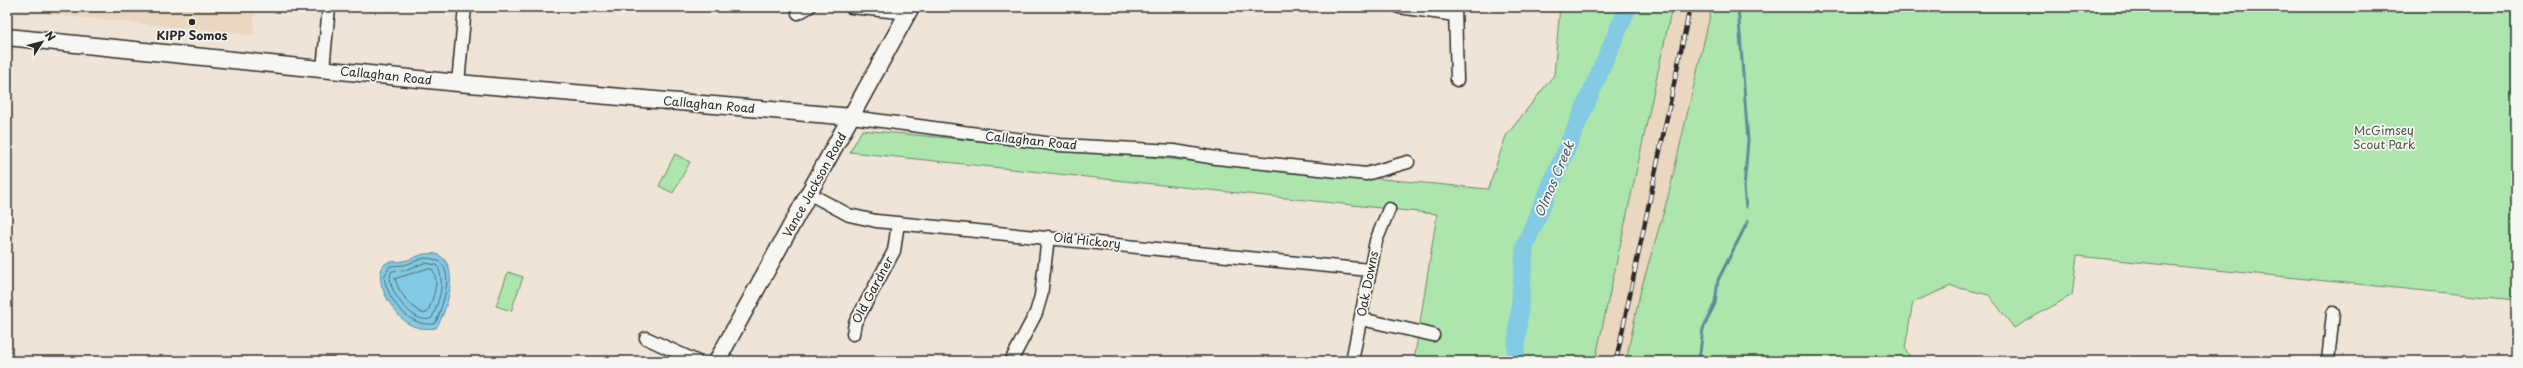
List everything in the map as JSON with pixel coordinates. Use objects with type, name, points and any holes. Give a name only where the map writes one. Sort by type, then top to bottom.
[{"type":"main road","name":"Vance Jackson Road","points":[[717,361],[810,194],[909,10]]},
{"type":"main road","name":"Callaghan Road","points":[[7,37],[458,83],[852,117]]},
{"type":"street","points":[[323,69],[329,7]]},
{"type":"street","points":[[458,83],[465,7]]},
{"type":"street","points":[[851,7],[909,10]]},
{"type":"street","points":[[1398,7],[1455,11],[1456,80]]},
{"type":"street","name":"Callaghan Road","points":[[852,117],[1060,145],[1174,151],[1216,158],[1366,174],[1408,162]]},
{"type":"street","name":"Old Hickory","points":[[810,194],[849,215],[898,223],[1369,270]]},
{"type":"street","name":"Oak Downs","points":[[1352,361],[1369,270],[1381,225],[1389,209]]},
{"type":"street","name":"Old Gardner","points":[[853,334],[855,323],[894,251],[898,223]]},
{"type":"street","points":[[1011,361],[1036,312],[1041,296],[1048,237]]},
{"type":"street","points":[[2328,361],[2333,313]]},
{"type":"street","points":[[1361,319],[1433,335]]},
{"type":"street","points":[[646,338],[696,361]]},
{"type":"shaded area","name":"KIPP Somos","points":[[7,7],[255,7],[253,35],[7,10]]},
{"type":"shaded area","points":[[1672,7],[1712,7],[1668,197],[1640,293],[1626,361],[1595,361]]},
{"type":"green space","points":[[1560,7],[1672,7],[1595,361],[1414,361],[1437,214],[850,152],[862,130],[1488,189],[1506,136],[1554,75]]},
{"type":"green space","name":"McGimsey Scout Park","points":[[1712,7],[2516,7],[2516,300],[2077,256],[2072,295],[2014,328],[1989,295],[1951,286],[1913,302],[1905,348],[1912,361],[1626,361],[1640,293],[1668,197]]},
{"type":"green space","points":[[675,154],[690,162],[673,193],[659,186]]},
{"type":"green space","points":[[508,272],[523,277],[511,311],[496,306]]},
{"type":"water","points":[[424,254],[436,254],[444,259],[449,267],[450,288],[448,300],[436,328],[419,328],[412,326],[403,320],[386,297],[380,279],[381,271],[385,264],[401,262]]},
{"type":"waterway","name":"Olmos Creek","points":[[1515,361],[1525,245],[1628,7]]},
{"type":"waterway","points":[[1738,7],[1748,141],[1744,188],[1746,207]]},
{"type":"waterway","points":[[1699,361],[1703,329],[1715,303],[1718,280],[1748,221]]},
{"type":"railway","points":[[1616,361],[1690,7]]},
{"type":"place","name":"KIPP Somos","points":[[192,22]]}]
